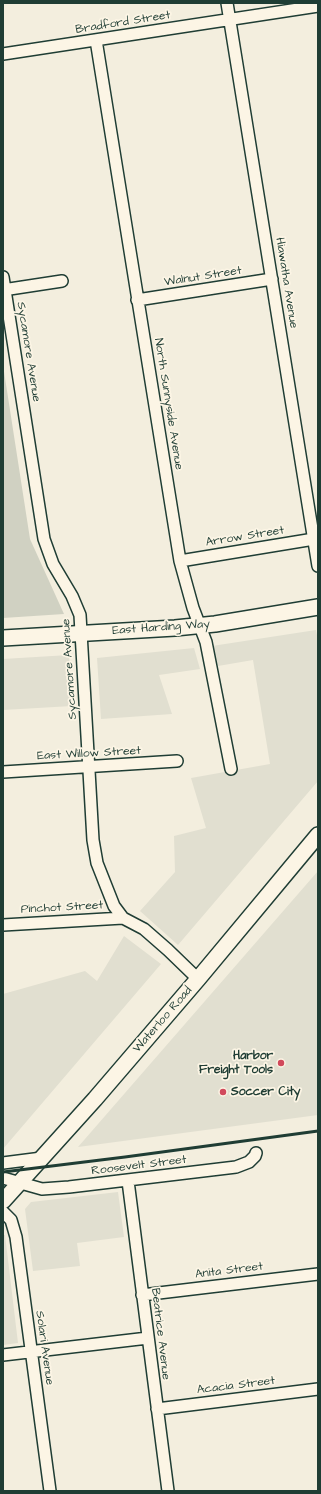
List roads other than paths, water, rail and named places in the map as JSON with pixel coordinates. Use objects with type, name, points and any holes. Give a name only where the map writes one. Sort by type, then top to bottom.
[{"type":"main road","name":"East Harding Way","points":[[3,638],[200,626],[318,607]]},
{"type":"main road","name":"Waterloo Road","points":[[3,1201],[95,1099],[198,979],[318,835]]},
{"type":"street","name":"Hiawatha Avenue","points":[[228,3],[318,566]]},
{"type":"street","name":"Bradford Street","points":[[3,54],[230,18],[318,6]]},
{"type":"street","name":"North Sunnyside Avenue","points":[[96,40],[180,561],[193,608],[206,642],[231,769]]},
{"type":"street","name":"Sycamore Avenue","points":[[3,277],[44,539],[54,564],[79,612],[82,634],[93,840],[97,863],[114,906],[124,918],[144,929],[170,951],[198,979]]},
{"type":"street","name":"Walnut Street","points":[[137,300],[272,279]]},
{"type":"street","points":[[4,290],[62,281]]},
{"type":"street","name":"Arrow Street","points":[[180,561],[314,539]]},
{"type":"street","name":"East Willow Street","points":[[3,772],[177,761]]},
{"type":"street","name":"Pinchot Street","points":[[3,925],[124,918]]},
{"type":"street","name":"Roosevelt Street","points":[[3,1178],[42,1189],[128,1181],[236,1167],[249,1162],[256,1153]]},
{"type":"street","points":[[3,1163],[42,1158]]},
{"type":"street","name":"Beatrice Avenue","points":[[128,1181],[168,1491]]},
{"type":"street","name":"Solari Avenue","points":[[3,1212],[11,1220],[16,1237],[50,1491]]},
{"type":"street","name":"Anita Street","points":[[142,1295],[318,1274]]},
{"type":"street","points":[[3,1355],[148,1338]]},
{"type":"street","name":"Acacia Street","points":[[157,1409],[318,1389]]},
{"type":"railway","points":[[3,1172],[318,1131]]},
{"type":"place","name":"Harbor Freight Tools","points":[[281,1063]]},
{"type":"place","name":"Soccer City","points":[[223,1092]]}]
